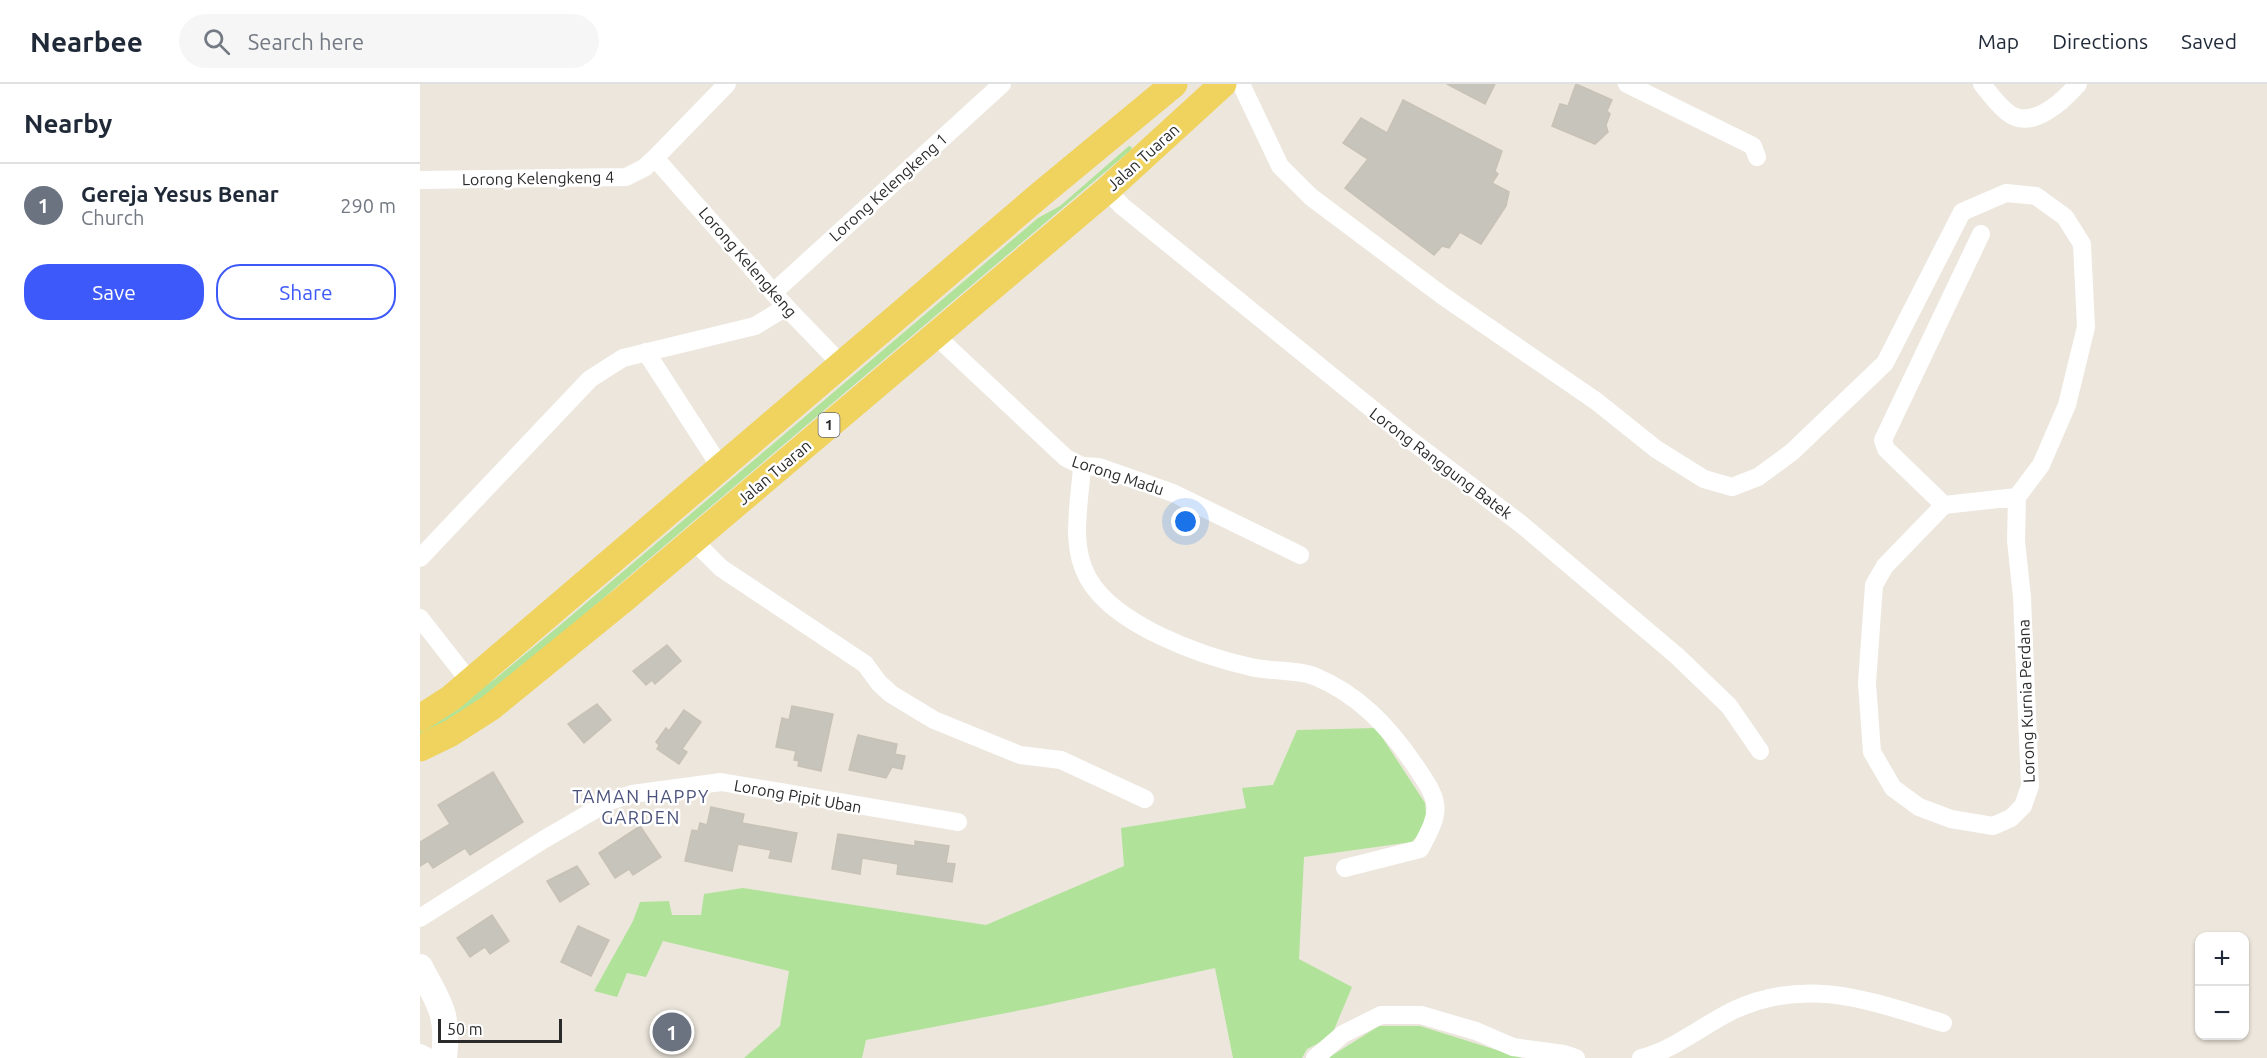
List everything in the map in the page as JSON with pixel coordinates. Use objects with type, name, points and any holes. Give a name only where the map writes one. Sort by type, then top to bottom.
[{"type":"main road","name":"1","points":[[420,718],[470,682],[1041,194],[1174,84]]},
{"type":"main road","name":"Jalan Tuaran","points":[[420,748],[451,733],[490,708],[693,540],[1107,190],[1223,84]]},
{"type":"main road","points":[[1041,194],[1061,200],[1129,144],[1141,147],[1143,152],[1138,162]]},
{"type":"street","name":"Lorong Kelengkeng 4","points":[[420,180],[626,177],[644,168],[655,158],[727,84]]},
{"type":"street","name":"Lorong Kelengkeng 1","points":[[775,291],[1002,84]]},
{"type":"street","points":[[1241,84],[1280,166],[1311,198],[1443,296],[1596,401],[1656,449],[1704,479],[1732,487],[1758,477],[1792,452],[1885,363],[1962,212],[2006,193],[2036,196],[2065,217],[2082,244],[2086,327],[2067,405],[2041,465],[2017,497],[1944,505],[1886,449],[1883,440],[1981,234]]},
{"type":"street","points":[[1627,84],[1753,146],[1757,157]]},
{"type":"street","points":[[1982,84],[2008,114],[2028,118],[2058,106],[2078,84]]},
{"type":"street","name":"Lorong Kelengkeng","points":[[655,158],[775,291],[786,307],[842,365]]},
{"type":"street","name":"Lorong Ranggung Batek","points":[[1107,190],[1122,206],[1363,403],[1521,524],[1677,657],[1729,706],[1760,751]]},
{"type":"street","points":[[420,558],[590,379],[623,358],[755,326],[786,307]]},
{"type":"street","name":"Lorong Madu","points":[[935,335],[1066,458],[1082,466],[1099,467],[1173,493],[1300,555]]},
{"type":"street","points":[[646,352],[721,468]]},
{"type":"street","points":[[1082,466],[1077,547],[1087,577],[1102,598],[1131,619],[1194,650],[1252,667],[1312,675],[1353,696],[1391,732],[1436,795],[1434,824],[1420,849],[1345,868]]},
{"type":"street","name":"Lorong Kurnia Perdana","points":[[1944,505],[1885,566],[1874,585],[1867,683],[1872,752],[1893,788],[1919,807],[1951,819],[1993,826],[2011,818],[2024,806],[2030,786],[2022,597],[2016,541],[2017,497]]},
{"type":"street","points":[[693,540],[721,568],[865,664],[879,683],[891,694],[934,720],[1020,755],[1061,760],[1145,799]]},
{"type":"street","points":[[420,618],[470,682]]},
{"type":"street","name":"Lorong Pipit Uban","points":[[420,918],[543,840],[610,801],[632,794],[721,782],[958,822]]},
{"type":"street","points":[[420,967],[442,1008],[447,1029],[444,1058]]},
{"type":"street","points":[[1641,1058],[1657,1054],[1697,1029],[1770,996],[1844,994],[1943,1023]]},
{"type":"street","points":[[1316,1058],[1343,1035],[1381,1015],[1421,1015],[1476,1031],[1513,1047],[1564,1054],[1576,1058]]},
{"type":"street","points":[[420,1053],[430,1058]]},
{"type":"green space","points":[[1129,146],[1132,147],[1131,150],[503,685],[420,741],[420,731],[495,679],[1038,218],[1060,206]]},
{"type":"green space","points":[[1376,728],[1425,803],[1427,825],[1412,842],[1304,857],[1299,959],[1352,987],[1331,1037],[1307,1049],[1302,1058],[1233,1058],[1215,968],[1042,1006],[866,1040],[862,1058],[744,1058],[780,1026],[789,971],[663,941],[646,977],[627,973],[617,997],[594,991],[633,921],[640,902],[669,901],[672,915],[701,915],[704,894],[743,888],[986,925],[1124,866],[1121,828],[1246,808],[1242,788],[1273,785],[1297,730]]},
{"type":"green space","points":[[1379,1026],[1420,1026],[1522,1058],[1328,1058]]},
{"type":"building","points":[[1447,84],[1495,84],[1485,104]]},
{"type":"building","points":[[1576,84],[1612,100],[1607,111],[1610,114],[1606,125],[1608,132],[1595,144],[1552,126],[1560,104],[1568,106]]},
{"type":"building","points":[[1403,100],[1502,151],[1495,171],[1498,174],[1492,183],[1509,192],[1506,206],[1481,244],[1460,232],[1449,248],[1442,246],[1434,255],[1345,188],[1368,159],[1343,143],[1361,118],[1387,133]]},
{"type":"building","points":[[667,645],[681,661],[655,684],[652,680],[646,685],[633,671]]},
{"type":"building","points":[[597,704],[611,720],[584,743],[568,724]]},
{"type":"building","points":[[792,706],[833,714],[821,771],[798,766],[799,761],[794,760],[796,751],[776,747],[782,718],[789,720]]},
{"type":"building","points":[[684,710],[701,722],[682,749],[687,752],[679,764],[657,749],[659,745],[656,742],[666,728],[669,731]]},
{"type":"building","points":[[858,735],[897,744],[895,754],[905,756],[902,769],[892,767],[886,778],[849,770]]},
{"type":"building","points":[[493,772],[523,822],[470,855],[465,848],[433,868],[428,861],[420,866],[420,842],[450,824],[438,805]]},
{"type":"building","points":[[711,807],[744,814],[742,823],[797,833],[791,862],[769,858],[771,850],[738,844],[732,871],[685,861],[692,830],[698,831],[700,823],[707,825]]},
{"type":"building","points":[[640,826],[661,857],[633,875],[629,869],[615,878],[599,853]]},
{"type":"building","points":[[838,834],[915,846],[915,841],[949,846],[946,863],[955,864],[952,882],[897,874],[898,864],[862,858],[860,874],[832,869]]},
{"type":"building","points":[[577,866],[589,884],[560,902],[547,881]]},
{"type":"building","points":[[492,915],[509,941],[490,954],[485,947],[470,957],[457,938]]},
{"type":"building","points":[[578,926],[609,940],[591,976],[561,962]]},
{"type":"place","name":"Gereja Yesus Benar","points":[[672,1032]]},
{"type":"district","name":"TAMAN HAPPY GARDEN","points":[[641,807]]}]
